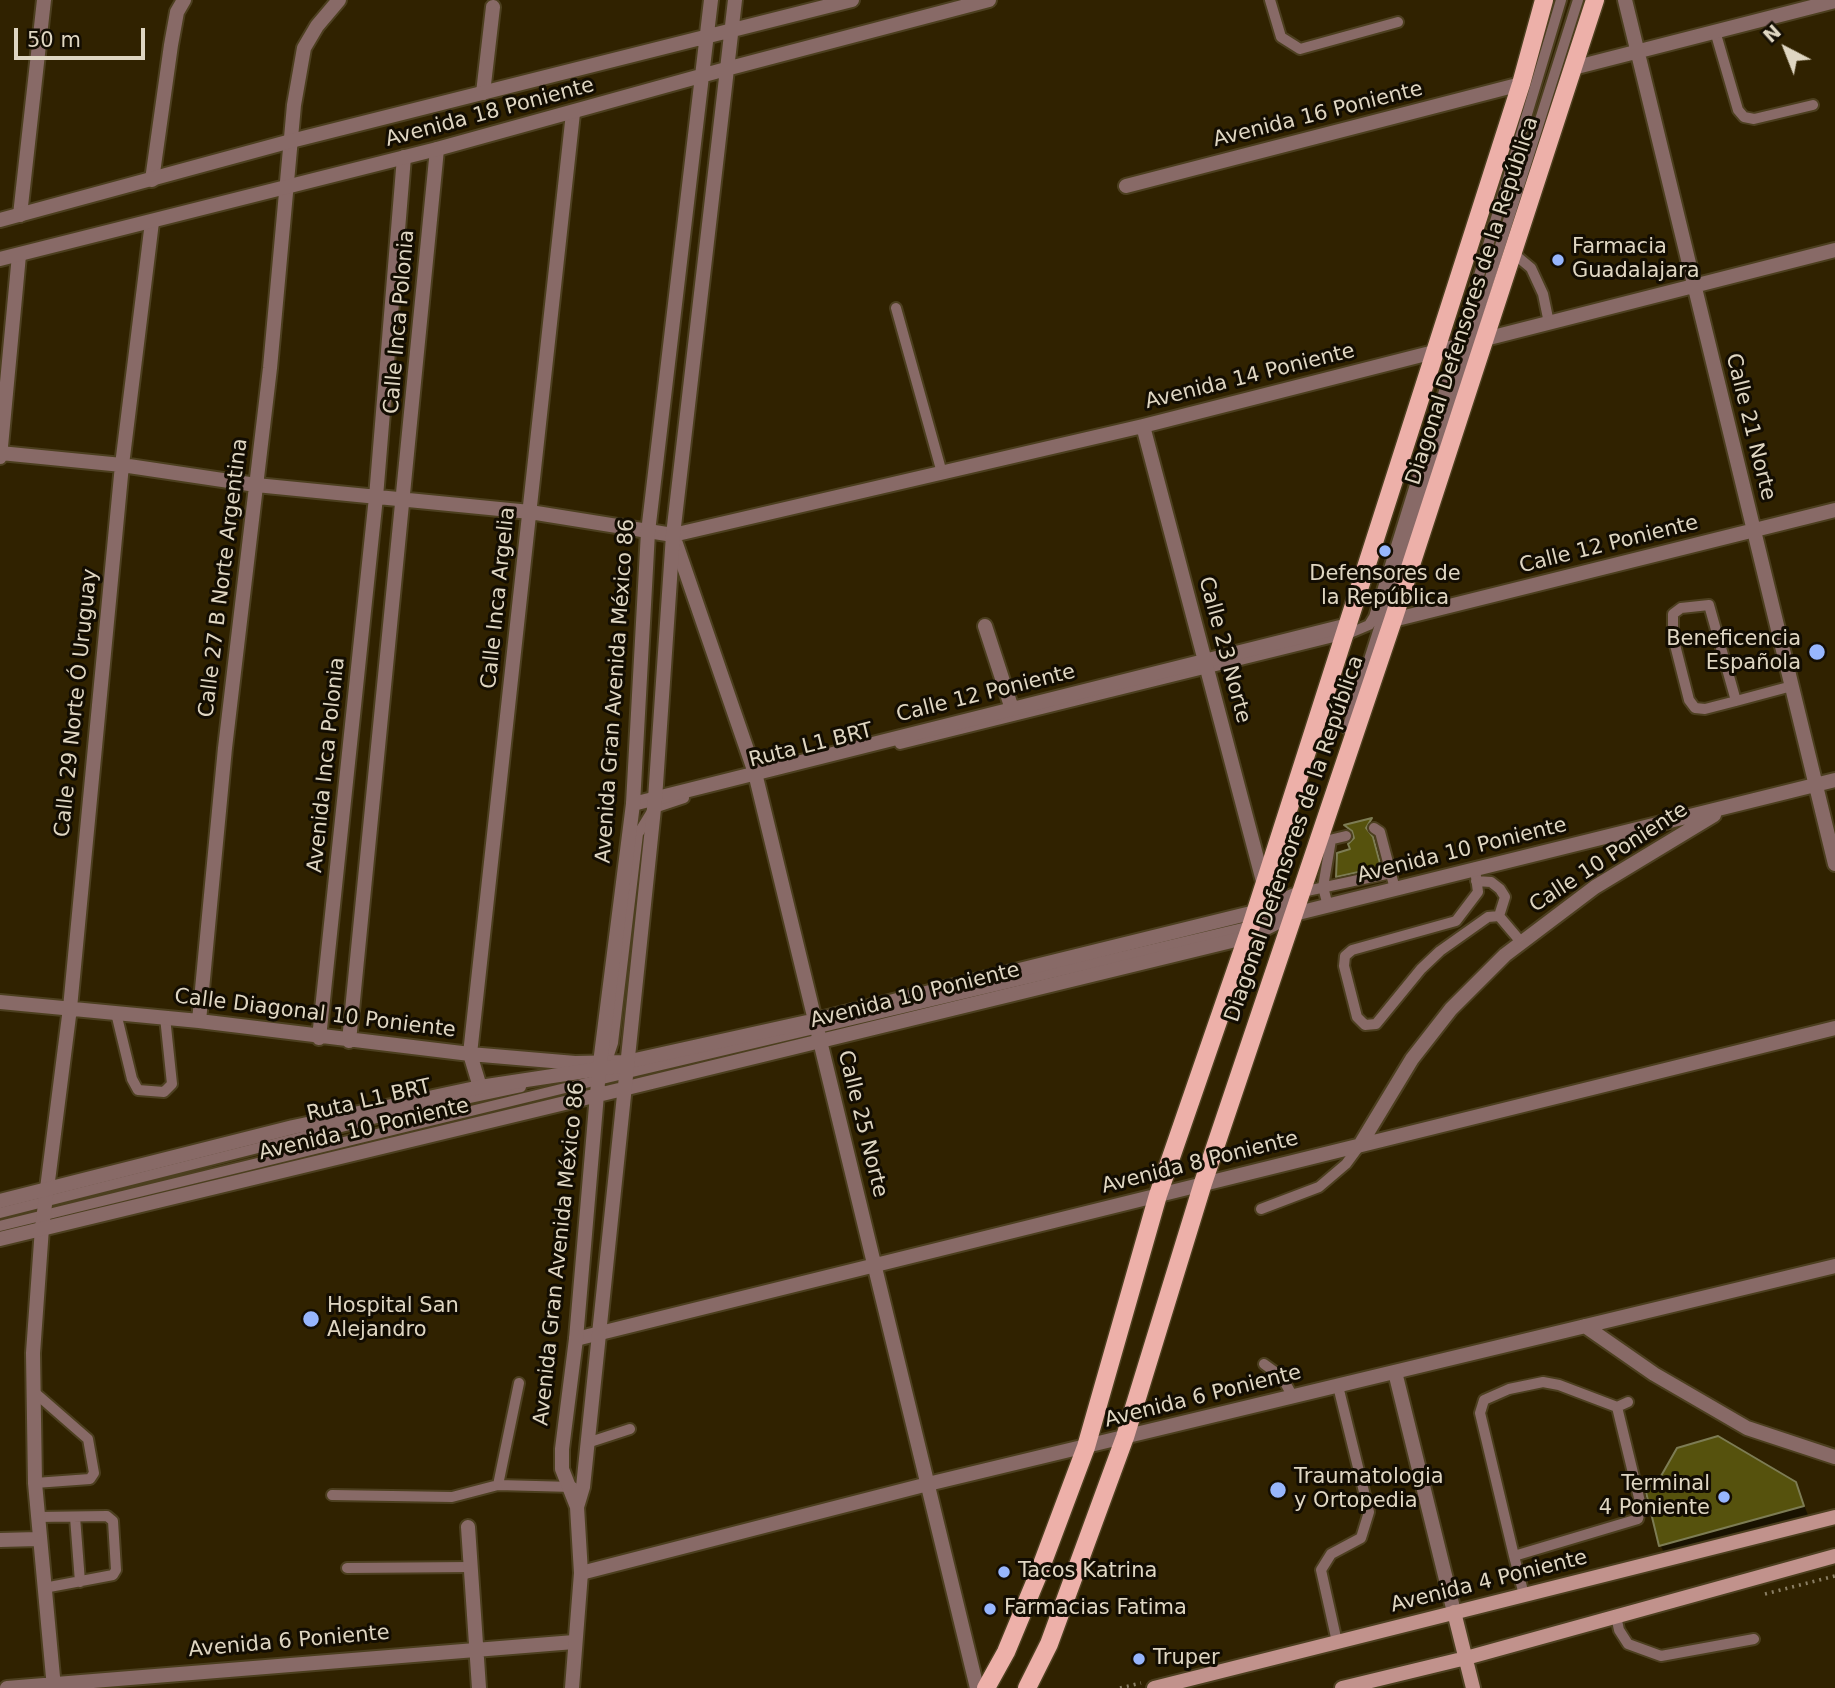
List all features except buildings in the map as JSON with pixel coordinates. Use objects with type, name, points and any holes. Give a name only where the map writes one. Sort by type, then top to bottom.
[{"type":"main road","name":"Diagonal Defensores de la República","points":[[986,1688],[1006,1652],[1038,1576],[1086,1447],[1158,1195],[1251,925],[1347,630],[1521,85],[1544,0]]},
{"type":"main road","name":"Diagonal Defensores de la República","points":[[1027,1688],[1049,1644],[1125,1437],[1203,1183],[1296,901],[1324,841],[1393,620],[1472,343],[1513,253],[1595,0]]},
{"type":"main road","name":"Avenida 4 Poniente","points":[[1154,1688],[1835,1517]]},
{"type":"main road","points":[[1342,1688],[1466,1658],[1835,1556]]},
{"type":"main road","points":[[1454,1612],[1473,1688]]},
{"type":"street","points":[[20,215],[44,0]]},
{"type":"street","points":[[152,180],[175,23],[184,0]]},
{"type":"street","name":"Calle 27 B Norte Argentina","points":[[199,1021],[225,748],[287,186],[293,105],[304,48],[317,26],[339,0]]},
{"type":"street","name":"Avenida Gran Avenida México 86","points":[[578,1507],[567,1488],[562,1449],[576,1339],[597,1097],[634,804],[648,532],[710,0]]},
{"type":"street","name":"Avenida Gran Avenida México 86","points":[[572,1688],[581,1573],[578,1507],[583,1487],[655,804],[673,535],[735,0]]},
{"type":"street","name":"Avenida 18 Poniente","points":[[0,220],[291,141],[707,36],[731,33],[852,0]]},
{"type":"street","name":"Avenida 18 Poniente","points":[[0,259],[437,149],[989,0]]},
{"type":"street","name":"Calle 21 Norte","points":[[1625,0],[1835,864]]},
{"type":"street","points":[[1573,68],[1835,1]]},
{"type":"street","points":[[483,93],[493,7]]},
{"type":"street","name":"Avenida 16 Poniente","points":[[1126,186],[1521,85]]},
{"type":"street","name":"Calle Inca Argelia","points":[[480,1087],[470,1054],[573,113]]},
{"type":"street","name":"Calle Inca Polonia","points":[[404,499],[437,149]]},
{"type":"street","name":"Calle Inca Polonia","points":[[376,497],[404,157]]},
{"type":"street","name":"Calle 29 Norte Ó Uruguay","points":[[54,1686],[34,1483],[33,1391],[44,1208],[70,1009],[122,465],[152,222]]},
{"type":"street","name":"Avenida 14 Poniente","points":[[0,454],[122,465],[256,485],[530,512],[673,535],[1143,426],[1835,250]]},
{"type":"street","points":[[0,454],[19,255]]},
{"type":"street","name":"Calle 23 Norte","points":[[1143,426],[1264,885]]},
{"type":"street","name":"Avenida Inca Polonia","points":[[319,1038],[376,497]]},
{"type":"street","points":[[349,1041],[404,499]]},
{"type":"street","name":"Calle 12 Poniente","points":[[1393,620],[1835,510]]},
{"type":"street","name":"Calle 25 Norte","points":[[673,535],[756,776],[977,1688]]},
{"type":"street","points":[[985,626],[1012,709]]},
{"type":"street","name":"Calle 12 Poniente","points":[[634,804],[655,804],[1012,709],[1347,630]]},
{"type":"street","name":"Avenida 10 Poniente","points":[[0,1239],[44,1208],[293,1127],[480,1087],[602,1069],[625,1073],[1251,925],[1296,901],[1328,906],[1395,889],[1476,875],[1835,780]]},
{"type":"street","name":"Calle 10 Poniente","points":[[1360,1145],[1412,1059],[1451,1009],[1521,942],[1595,887],[1728,807]]},
{"type":"street","name":"Avenida 10 Poniente","points":[[0,1201],[44,1208],[597,1097],[625,1073],[1251,925],[1296,901]]},
{"type":"street","name":"Calle Diagonal 10 Poniente","points":[[0,1002],[165,1017],[319,1038],[602,1069]]},
{"type":"street","name":"Avenida 8 Poniente","points":[[576,1339],[1835,1028]]},
{"type":"street","name":"Avenida 6 Poniente","points":[[581,1573],[928,1484],[1835,1266]]},
{"type":"street","points":[[1585,1326],[1654,1374],[1747,1427],[1835,1457]]},
{"type":"street","points":[[1395,1372],[1454,1612]]},
{"type":"street","points":[[468,1527],[479,1688]]},
{"type":"street","points":[[0,1540],[38,1539]]},
{"type":"street","name":"Avenida 6 Poniente","points":[[7,1688],[574,1642]]},
{"type":"lane","points":[[1270,0],[1281,37],[1300,49],[1398,22]]},
{"type":"lane","points":[[1347,630],[1363,628],[1374,617],[1472,343],[1561,0]]},
{"type":"lane","points":[[1296,901],[1578,0]]},
{"type":"lane","points":[[1715,32],[1738,110],[1744,117],[1754,119],[1813,105]]},
{"type":"lane","points":[[1513,253],[1531,268],[1544,294],[1549,323]]},
{"type":"lane","points":[[896,308],[942,473]]},
{"type":"lane","points":[[1736,701],[1709,605],[1681,608],[1673,614],[1673,637],[1689,699],[1695,708],[1704,709],[1736,701],[1792,687]]},
{"type":"lane","name":"Ruta L1 BRT","points":[[756,776],[1205,665]]},
{"type":"lane","points":[[602,1069],[638,834],[655,804]]},
{"type":"lane","points":[[1374,828],[1380,832],[1395,889]]},
{"type":"lane","points":[[1328,906],[1323,887],[1324,841],[1346,836]]},
{"type":"lane","points":[[1296,901],[1323,887],[1391,873]]},
{"type":"lane","points":[[1476,875],[1478,892],[1456,921],[1352,950],[1345,956],[1344,966],[1357,1017],[1365,1026],[1377,1024],[1421,969],[1440,951],[1478,923],[1499,916]]},
{"type":"lane","points":[[1476,875],[1500,888],[1505,897],[1499,916]]},
{"type":"lane","points":[[1499,916],[1521,942]]},
{"type":"lane","points":[[116,1013],[132,1079],[138,1090],[164,1092],[172,1084],[165,1017]]},
{"type":"lane","name":"Ruta L1 BRT","points":[[0,1226],[44,1208],[389,1115],[602,1069]]},
{"type":"lane","points":[[1261,1209],[1319,1186],[1346,1164],[1360,1145]]},
{"type":"lane","name":"Ruta L1 BRT","points":[[0,1213],[44,1208]]},
{"type":"lane","points":[[1264,1364],[1282,1377],[1293,1397]]},
{"type":"lane","points":[[1514,1556],[1638,1519],[1641,1506],[1622,1405],[1542,1382],[1509,1389],[1484,1400],[1480,1413],[1514,1556],[1524,1595]]},
{"type":"lane","points":[[498,1485],[519,1383]]},
{"type":"lane","points":[[1337,1642],[1321,1570],[1331,1554],[1361,1538],[1369,1512],[1338,1386]]},
{"type":"lane","points":[[33,1391],[88,1438],[94,1473],[90,1479],[34,1483]]},
{"type":"lane","points":[[587,1443],[631,1429]]},
{"type":"lane","points":[[332,1495],[452,1497],[498,1485],[583,1487]]},
{"type":"lane","points":[[37,1517],[107,1516],[113,1521],[116,1570],[113,1575],[44,1588]]},
{"type":"lane","points":[[75,1517],[80,1582]]},
{"type":"lane","points":[[347,1568],[472,1567]]},
{"type":"lane","points":[[1616,1616],[1619,1630],[1628,1644],[1661,1656],[1754,1639]]},
{"type":"place","name":"Farmacia Guadalajara","points":[[1558,260]]},
{"type":"place","name":"Defensores de la República","points":[[1385,551]]},
{"type":"place","name":"Beneficencia Española","points":[[1817,652]]},
{"type":"place","name":"Hospital San Alejandro","points":[[311,1319]]},
{"type":"place","name":"Traumatologia y Ortopedia","points":[[1278,1490]]},
{"type":"place","name":"Terminal 4 Poniente","points":[[1724,1497]]},
{"type":"place","name":"Tacos Katrina","points":[[1004,1572]]},
{"type":"place","name":"Farmacias Fatima","points":[[990,1609]]},
{"type":"place","name":"Truper","points":[[1139,1659]]}]
